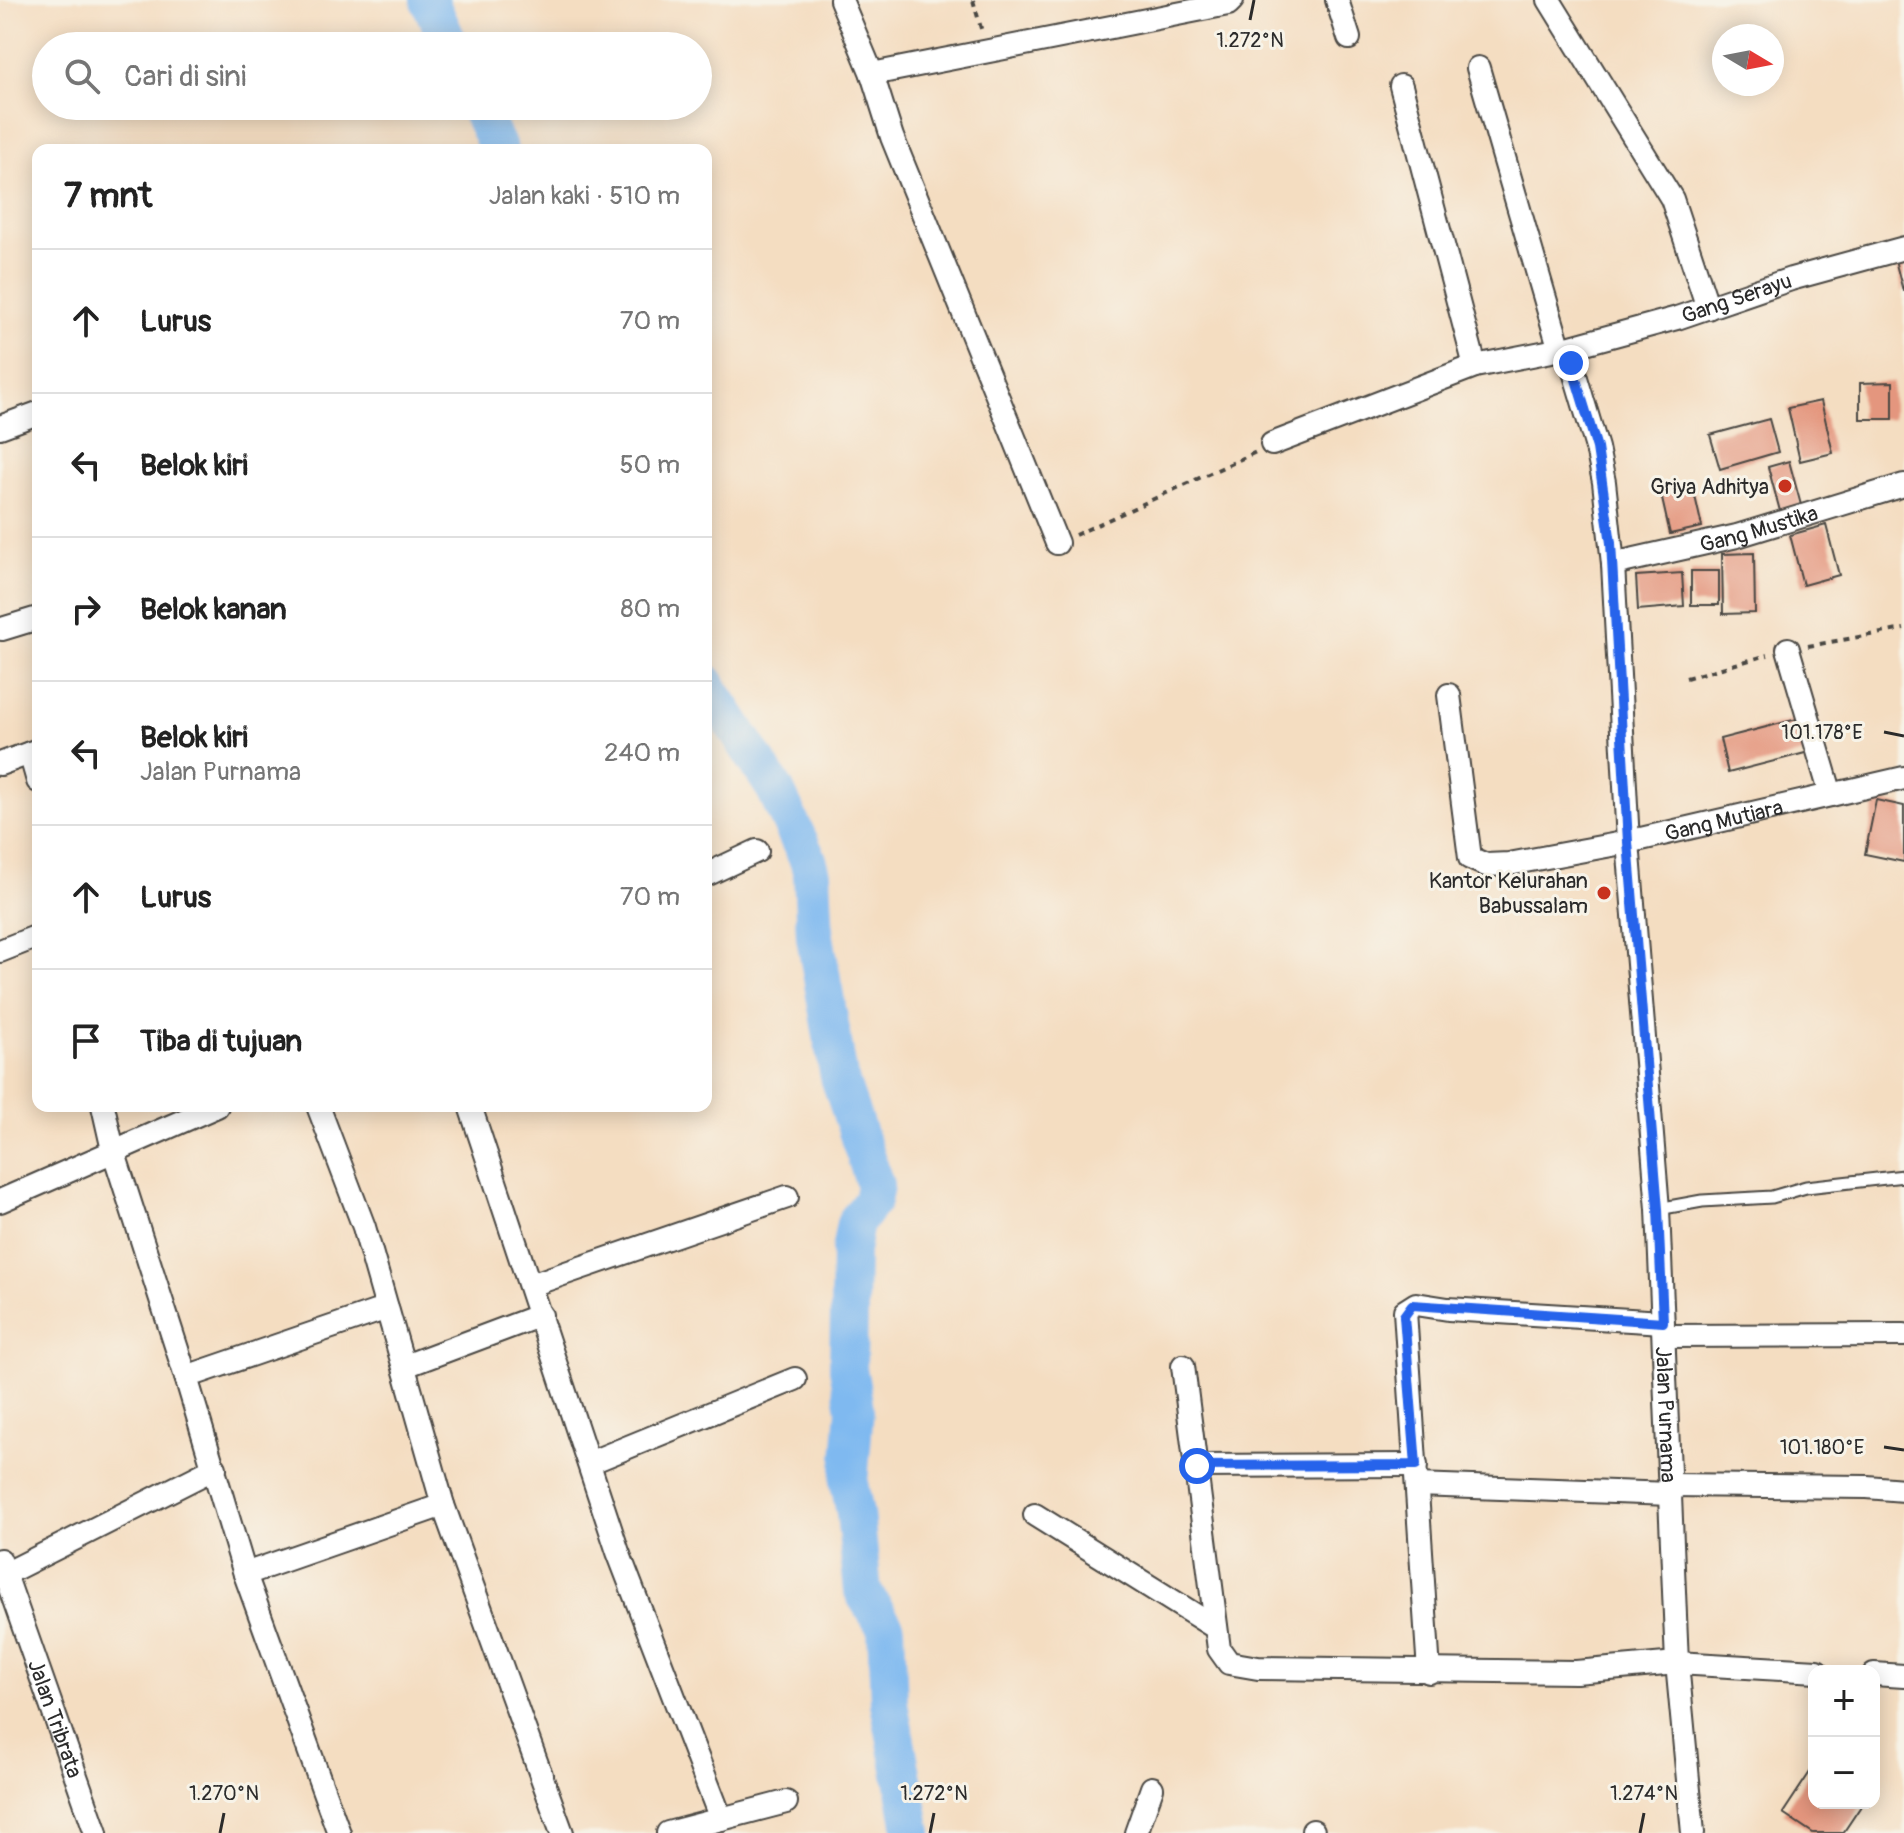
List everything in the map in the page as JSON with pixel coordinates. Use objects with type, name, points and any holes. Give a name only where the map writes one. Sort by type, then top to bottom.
[{"type":"street","points":[[841,0],[872,74],[892,137],[1057,543]]},
{"type":"street","points":[[872,74],[1228,4],[1232,0]]},
{"type":"street","points":[[1337,0],[1349,38]]},
{"type":"street","points":[[1549,0],[1672,199],[1708,308]]},
{"type":"street","name":"Jalan Purnama","points":[[1478,68],[1604,482],[1613,564],[1628,842],[1658,1209],[1677,1663],[1693,1833]]},
{"type":"street","points":[[1401,86],[1475,366]]},
{"type":"street","name":"Gang Serayu","points":[[1272,444],[1475,366],[1564,349],[1708,308],[1791,279],[1904,248]]},
{"type":"street","points":[[0,427],[32,415]]},
{"type":"street","name":"Gang Mustika","points":[[1613,564],[1737,536],[1904,485]]},
{"type":"street","points":[[1,627],[32,619]]},
{"type":"street","points":[[1788,649],[1831,795]]},
{"type":"street","name":"Gang Mutiara","points":[[1449,695],[1472,861],[1486,865],[1509,864],[1628,842],[1904,778]]},
{"type":"street","points":[[0,764],[32,752]]},
{"type":"street","points":[[712,872],[757,851]]},
{"type":"street","points":[[0,951],[32,938]]},
{"type":"street","points":[[104,1112],[113,1150],[215,1468],[245,1574],[339,1833]]},
{"type":"street","points":[[0,1201],[203,1112]]},
{"type":"street","points":[[320,1112],[364,1227],[443,1505],[562,1833]]},
{"type":"street","points":[[472,1112],[618,1552],[721,1819]]},
{"type":"street","points":[[531,1285],[787,1197]]},
{"type":"street","points":[[1429,1672],[1404,1316],[1412,1305],[1664,1329],[1904,1335]]},
{"type":"street","points":[[186,1377],[387,1308]]},
{"type":"street","points":[[405,1366],[541,1315]]},
{"type":"street","points":[[1183,1366],[1216,1628],[1221,1655],[1235,1665],[1429,1672],[1576,1672],[1677,1663],[1808,1670]]},
{"type":"street","points":[[589,1463],[795,1379]]},
{"type":"street","points":[[1197,1466],[1670,1490],[1867,1487],[1904,1490]]},
{"type":"street","points":[[2,1567],[215,1468]]},
{"type":"street","points":[[245,1574],[443,1505]]},
{"type":"street","points":[[1035,1515],[1216,1628]]},
{"type":"street","name":"Jalan Tribrata","points":[[2,1567],[96,1833]]},
{"type":"street","points":[[1880,1674],[1904,1676]]},
{"type":"street","points":[[1136,1833],[1152,1788]]},
{"type":"street","points":[[668,1833],[786,1802]]},
{"type":"lane","points":[[1658,1209],[1702,1201],[1772,1197],[1806,1187],[1904,1176]]},
{"type":"path","points":[[973,0],[987,53]]},
{"type":"path","points":[[1057,543],[1272,444]]},
{"type":"building","points":[[1904,257],[1904,291],[1903,291],[1895,260]]},
{"type":"building","points":[[1893,382],[1893,419],[1860,419],[1860,383]]},
{"type":"building","points":[[1821,401],[1833,453],[1800,461],[1788,408]]},
{"type":"building","points":[[1769,419],[1778,452],[1720,469],[1710,435]]},
{"type":"building","name":"Griya Adhitya","points":[[1789,461],[1801,505],[1780,511],[1768,467]]},
{"type":"building","points":[[1692,483],[1702,527],[1670,534],[1660,490]]},
{"type":"building","points":[[1826,525],[1839,575],[1803,585],[1790,535]]},
{"type":"building","points":[[1754,553],[1755,613],[1723,614],[1722,554]]},
{"type":"building","points":[[1691,571],[1719,571],[1719,605],[1691,605]]},
{"type":"building","points":[[1682,573],[1684,606],[1638,610],[1636,576]]},
{"type":"building","points":[[1801,718],[1809,752],[1728,773],[1720,739]]},
{"type":"building","points":[[1876,800],[1904,806],[1904,862],[1865,854]]},
{"type":"building","points":[[1808,1775],[1808,1809],[1859,1809],[1843,1833],[1813,1833],[1783,1813]]},
{"type":"waterway","points":[[429,0],[444,32]]},
{"type":"waterway","points":[[485,120],[496,144]]},
{"type":"waterway","points":[[712,692],[775,789],[808,860],[812,874],[815,937],[839,1077],[875,1185],[872,1201],[855,1223],[850,1251],[848,1368],[855,1409],[849,1483],[863,1592],[886,1628],[889,1703],[913,1833]]},
{"type":"place","name":"Griya Adhitya","points":[[1785,486]]},
{"type":"place","name":"Kantor Kelurahan Babussalam","points":[[1604,893]]},
{"type":"route","points":[[1197,1466],[1416,1465],[1404,1316],[1412,1305],[1663,1322],[1658,1209],[1628,842],[1611,543],[1597,448],[1571,363]]}]
